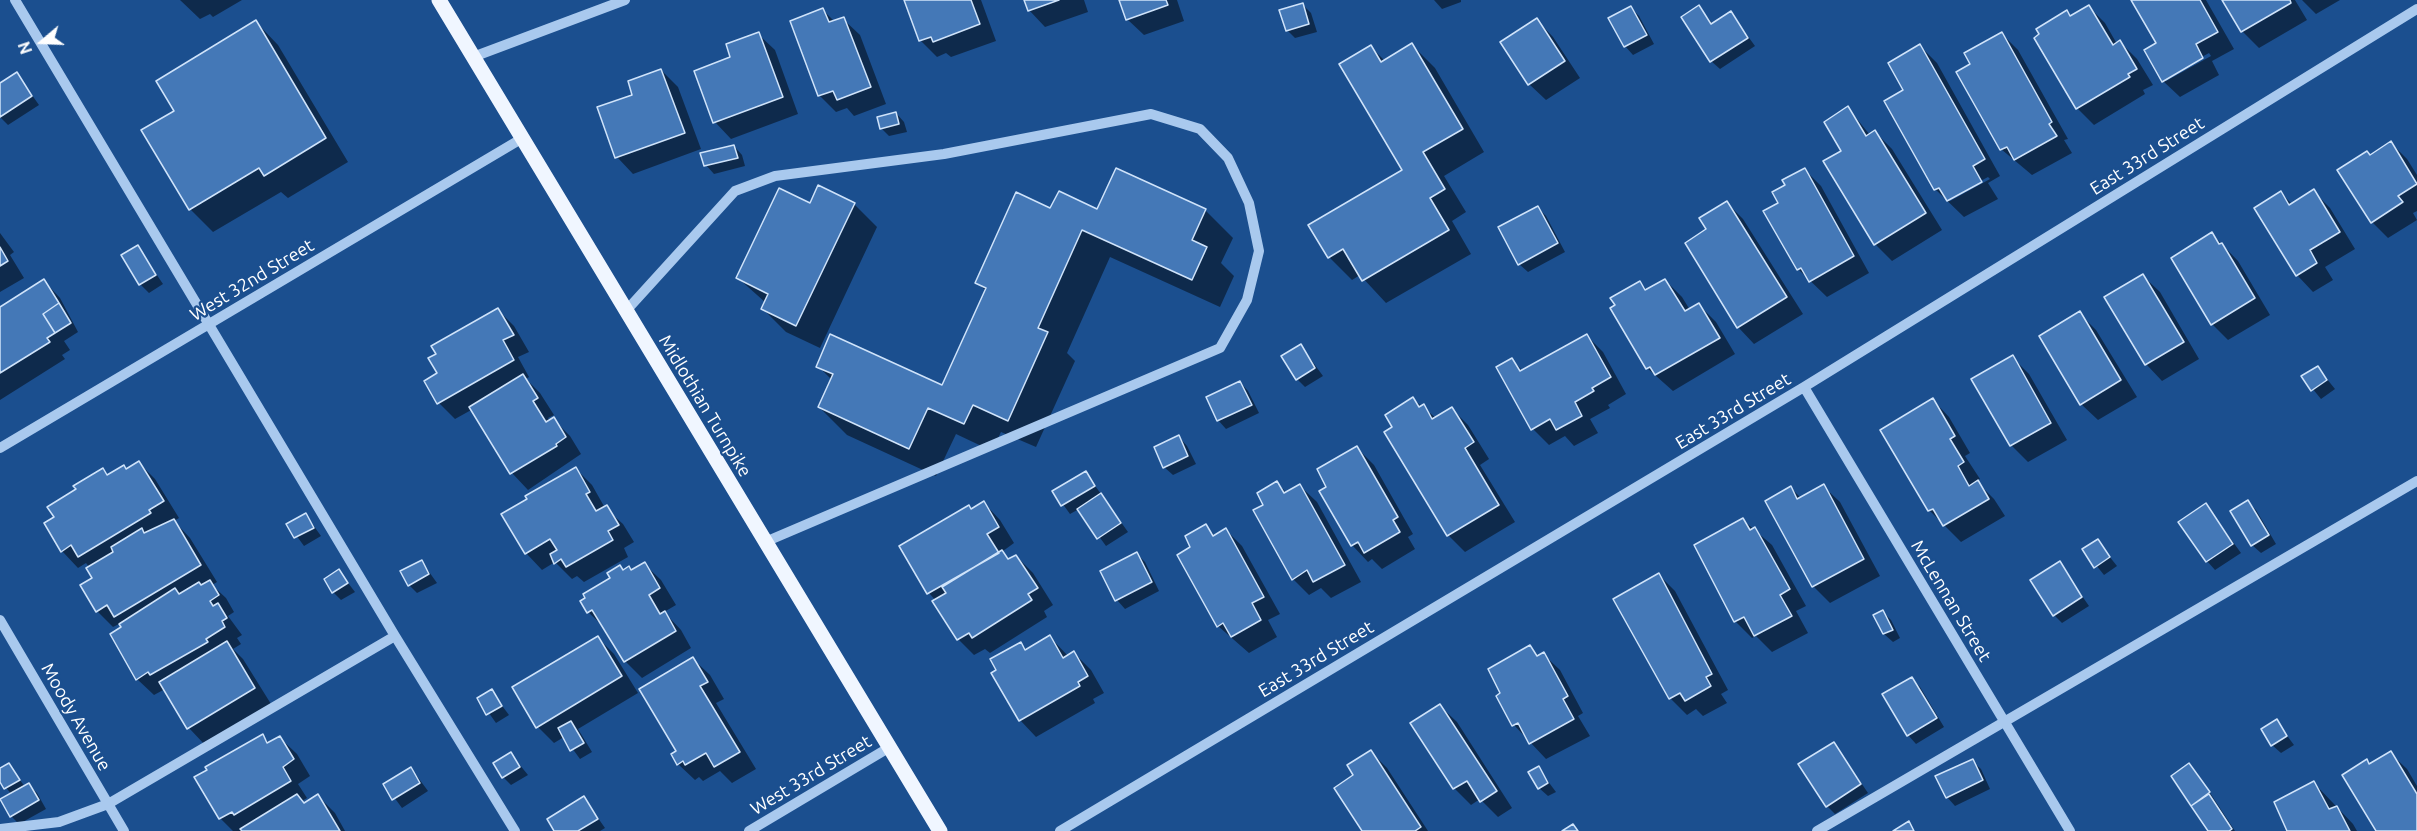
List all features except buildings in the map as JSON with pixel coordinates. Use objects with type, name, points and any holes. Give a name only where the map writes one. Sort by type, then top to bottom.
[{"type":"main road","name":"Midlothian Turnpike","points":[[439,0],[940,831]]},
{"type":"street","points":[[15,0],[395,636],[515,831]]},
{"type":"street","points":[[473,57],[625,0]]},
{"type":"street","name":"East 33rd Street","points":[[1060,831],[1804,387],[2417,9]]},
{"type":"street","points":[[625,312],[735,191],[775,176],[944,154],[1151,114],[1200,129],[1228,158],[1249,203],[1259,251],[1247,300],[1220,348],[765,542]]},
{"type":"street","name":"West 32nd Street","points":[[0,448],[521,139]]},
{"type":"street","name":"McLennan Street","points":[[1804,387],[2070,831]]},
{"type":"street","points":[[1817,831],[2417,481]]},
{"type":"street","name":"Moody Avenue","points":[[0,620],[124,831]]},
{"type":"street","points":[[0,830],[59,822],[108,804],[395,636]]},
{"type":"street","name":"West 33rd Street","points":[[749,831],[890,747]]}]
